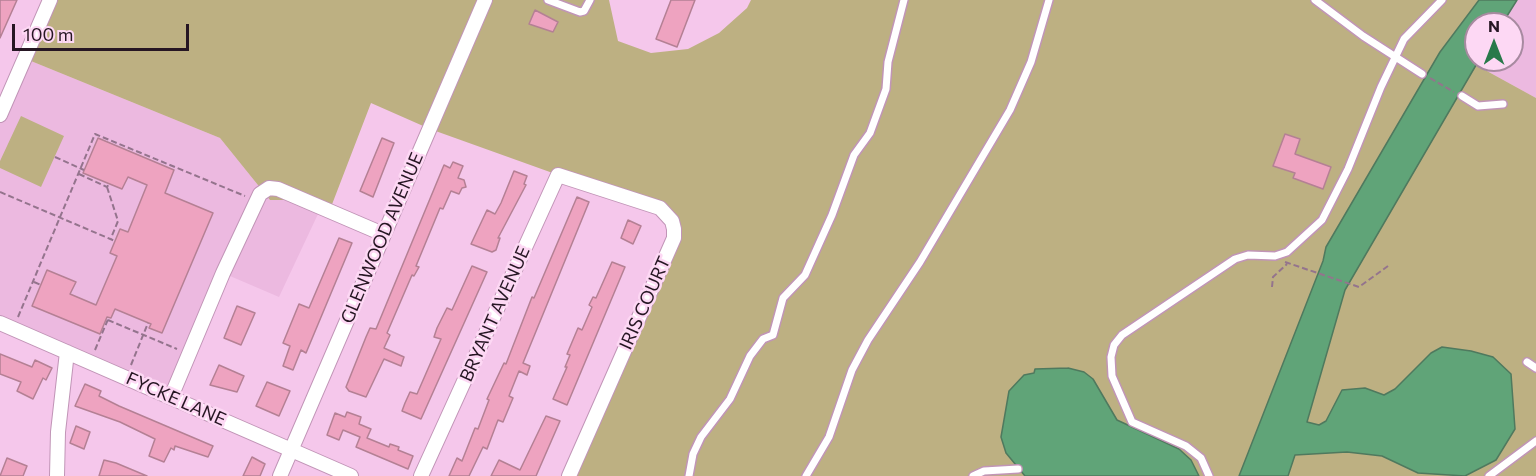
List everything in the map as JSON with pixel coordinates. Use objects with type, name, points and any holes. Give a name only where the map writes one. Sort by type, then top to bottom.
[{"type":"street","points":[[0,115],[50,0]]},
{"type":"street","name":"GLENWOOD AVENUE","points":[[280,476],[485,0]]},
{"type":"street","name":"BRYANT AVENUE","points":[[422,476],[558,175],[581,182]]},
{"type":"street","name":"IRIS COURT","points":[[568,476],[674,238],[674,229],[667,214],[660,208],[581,182]]},
{"type":"street","points":[[171,397],[257,197],[269,188],[278,189],[383,234]]},
{"type":"street","name":"FYCKE LANE","points":[[0,323],[351,476]]},
{"type":"street","points":[[57,476],[58,432],[68,352]]},
{"type":"lane","points":[[548,0],[580,12],[584,11],[590,0]]},
{"type":"lane","points":[[689,476],[693,454],[701,437],[730,399],[750,356],[763,339],[772,334],[783,298],[805,275],[832,215],[854,155],[870,133],[886,89],[888,62],[904,0]]},
{"type":"lane","points":[[806,476],[829,437],[852,370],[868,340],[920,262],[1014,101],[1031,62],[1048,0]]},
{"type":"lane","points":[[1315,0],[1422,74]]},
{"type":"lane","points":[[1209,476],[1201,458],[1186,446],[1132,422],[1112,376],[1112,352],[1122,334],[1235,260],[1248,255],[1281,254],[1292,249],[1328,212],[1404,39],[1442,0]]},
{"type":"lane","points":[[1462,96],[1478,106],[1503,104]]},
{"type":"lane","points":[[1527,362],[1536,368]]},
{"type":"lane","points":[[1489,476],[1536,441]]},
{"type":"lane","points":[[973,476],[984,471],[1018,469]]},
{"type":"path","points":[[1422,74],[1462,96]]},
{"type":"path","points":[[17,319],[83,169],[95,134],[257,197]]},
{"type":"path","points":[[55,157],[83,169]]},
{"type":"path","points":[[79,174],[108,185],[118,221],[110,239]]},
{"type":"path","points":[[0,192],[115,241]]},
{"type":"path","points":[[1281,254],[1287,264],[1354,286],[1363,286],[1388,266]]},
{"type":"path","points":[[1272,287],[1273,277],[1287,264]]},
{"type":"path","points":[[34,282],[41,285]]},
{"type":"path","points":[[94,353],[108,319],[179,350]]},
{"type":"path","points":[[129,368],[148,323]]},
{"type":"shaded area","points":[[50,0],[609,0],[618,41],[651,53],[688,49],[719,33],[747,8],[751,0],[1479,0],[1470,12],[1464,12],[1464,20],[1440,52],[1464,61],[1464,72],[1489,72],[1536,98],[1536,476],[569,476],[674,238],[667,214],[430,129],[371,103],[331,207],[318,214],[286,200],[270,200],[220,138],[26,59]]},
{"type":"shaded area","points":[[1479,0],[1517,0],[1510,12],[1470,12]]},
{"type":"shaded area","points":[[1517,0],[1536,0],[1536,98],[1489,72],[1524,72],[1524,12],[1510,12]]},
{"type":"shaded area","points":[[1464,20],[1464,72],[1472,72],[1345,290],[1307,422],[1319,425],[1326,421],[1342,390],[1365,388],[1384,395],[1395,389],[1431,353],[1442,347],[1493,357],[1511,374],[1515,429],[1496,460],[1465,476],[1418,473],[1382,456],[1347,452],[1295,455],[1288,476],[1239,476],[1323,261],[1326,247],[1440,52]]},
{"type":"shaded area","points":[[26,59],[220,138],[270,200],[286,200],[318,214],[279,297],[223,273],[171,397],[0,323],[0,115]]},
{"type":"shaded area","points":[[21,116],[64,136],[41,187],[0,168],[0,161]]},
{"type":"shaded area","points":[[1068,368],[1084,372],[1093,379],[1117,420],[1179,449],[1191,460],[1199,476],[1025,476],[1006,453],[1001,437],[1009,391],[1024,375],[1034,373],[1035,369]]},
{"type":"building","points":[[0,0],[17,0],[0,38]]},
{"type":"building","points":[[671,0],[695,0],[677,47],[656,39]]},
{"type":"building","points":[[535,10],[558,22],[553,32],[529,24]]},
{"type":"building","points":[[1285,134],[1300,139],[1295,154],[1331,167],[1323,189],[1293,178],[1295,173],[1273,166]]},
{"type":"building","points":[[98,138],[174,170],[165,193],[213,213],[162,333],[149,328],[151,324],[115,309],[111,318],[107,317],[100,334],[32,306],[47,270],[76,282],[70,294],[96,305],[117,256],[110,253],[120,229],[128,232],[147,185],[128,177],[122,189],[83,173]]},
{"type":"building","points":[[382,138],[394,143],[373,197],[360,191]]},
{"type":"building","points":[[453,162],[463,166],[458,178],[464,180],[466,187],[462,188],[459,194],[451,191],[443,209],[440,208],[416,266],[419,267],[414,276],[412,275],[387,333],[390,335],[384,348],[404,357],[401,366],[384,359],[366,397],[349,391],[346,387],[366,337],[370,328],[376,329],[444,165],[450,168]]},
{"type":"building","points":[[514,171],[527,176],[524,184],[526,185],[498,238],[500,238],[496,250],[492,252],[471,244],[487,210],[495,214]]},
{"type":"building","points":[[577,197],[589,202],[523,363],[530,366],[527,375],[519,371],[509,396],[513,398],[503,422],[498,420],[487,449],[483,447],[469,476],[449,476],[457,458],[462,461],[475,428],[478,429],[489,400],[487,399],[504,363],[506,364],[532,297],[534,298]]},
{"type":"building","points":[[628,220],[641,226],[633,244],[621,238]]},
{"type":"building","points":[[339,238],[352,243],[306,353],[301,350],[293,370],[283,366],[290,346],[283,343],[299,304],[309,308]]},
{"type":"building","points":[[612,262],[625,267],[567,405],[553,399],[567,367],[565,367],[570,355],[567,354],[578,328],[582,330],[592,307],[589,305],[593,297],[596,298]]},
{"type":"building","points":[[472,266],[487,272],[421,419],[402,411],[410,392],[417,394],[441,339],[434,337],[437,328],[447,308],[452,310]]},
{"type":"building","points":[[237,306],[255,313],[241,345],[224,338]]},
{"type":"building","points":[[0,354],[32,367],[35,360],[52,368],[46,380],[43,378],[33,399],[17,391],[21,382],[0,374]]},
{"type":"building","points":[[219,365],[244,376],[237,392],[210,385]]},
{"type":"building","points":[[267,382],[290,391],[279,416],[256,406]]},
{"type":"building","points":[[85,384],[101,391],[99,396],[119,406],[213,446],[208,457],[175,446],[174,450],[171,448],[164,462],[149,456],[155,439],[120,422],[75,406]]},
{"type":"building","points":[[347,412],[361,417],[359,424],[371,429],[367,438],[389,447],[390,444],[399,447],[398,450],[413,456],[408,469],[356,447],[360,437],[343,430],[339,440],[327,435],[335,413],[345,417]]},
{"type":"building","points":[[546,416],[560,421],[536,476],[491,476],[499,460],[520,470]]},
{"type":"building","points":[[76,426],[90,432],[84,449],[70,443]]},
{"type":"building","points":[[252,457],[265,464],[260,476],[243,476]]},
{"type":"building","points":[[7,458],[27,466],[23,476],[0,476]]},
{"type":"building","points":[[104,460],[116,463],[147,476],[99,476]]}]
